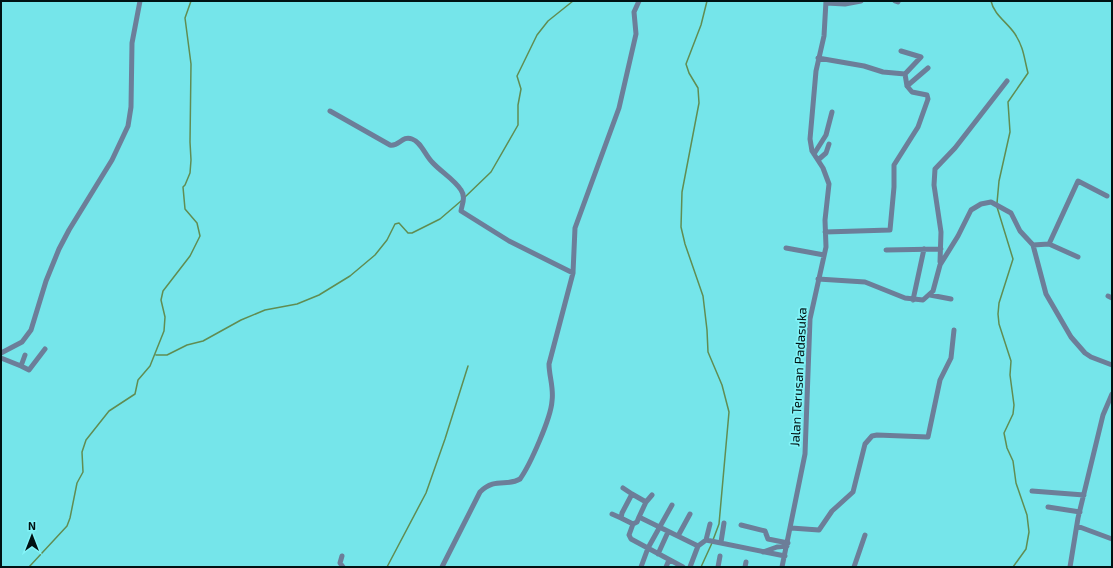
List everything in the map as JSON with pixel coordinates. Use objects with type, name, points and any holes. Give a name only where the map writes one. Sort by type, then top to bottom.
[{"type":"street","points":[[1,353],[22,342],[31,330],[46,281],[59,249],[112,160],[128,126],[131,108],[132,43],[140,1]]},
{"type":"street","points":[[442,567],[480,492],[486,485],[516,481],[520,478],[549,416],[553,395],[549,373],[550,364],[573,273],[575,228],[619,108],[636,34],[634,12],[639,1]]},
{"type":"street","points":[[826,2],[845,4],[861,1]]},
{"type":"street","name":"Jalan Terusan Padasuka","points":[[782,567],[805,454],[810,323],[824,255],[829,184],[826,173],[814,154],[810,139],[818,58],[824,36],[826,2]]},
{"type":"street","points":[[901,51],[921,57],[905,74]]},
{"type":"street","points":[[818,58],[864,66],[884,72],[905,74]]},
{"type":"street","points":[[907,86],[928,68]]},
{"type":"street","points":[[825,232],[888,231],[891,227],[896,160],[918,127],[928,99],[927,95],[912,92],[907,86],[905,74]]},
{"type":"street","points":[[940,265],[941,232],[934,185],[935,169],[955,148],[1008,81]]},
{"type":"street","points":[[330,111],[390,145],[396,144],[404,138],[419,142],[432,162],[462,190],[464,201],[461,211],[509,241],[573,273]]},
{"type":"street","points":[[814,154],[826,135],[832,112]]},
{"type":"street","points":[[818,160],[826,153],[830,144]]},
{"type":"street","points":[[1049,244],[1078,181],[1107,196]]},
{"type":"street","points":[[818,279],[865,282],[913,300],[923,300],[930,295],[940,265],[958,236],[971,210],[991,202],[1012,213],[1020,231],[1033,245],[1046,294],[1068,332],[1085,353],[1112,365]]},
{"type":"street","points":[[1033,245],[1049,244],[1078,257]]},
{"type":"street","points":[[786,248],[824,255]]},
{"type":"street","points":[[913,300],[924,249]]},
{"type":"street","points":[[886,250],[941,249]]},
{"type":"street","points":[[930,295],[951,300]]},
{"type":"street","points":[[791,528],[819,530],[832,511],[853,492],[865,444],[872,436],[928,437],[940,380],[951,358],[954,330]]},
{"type":"street","points":[[1,358],[29,370],[45,349]]},
{"type":"street","points":[[21,366],[26,355]]},
{"type":"street","points":[[1070,567],[1080,512],[1103,414],[1112,394]]},
{"type":"street","points":[[623,488],[646,502]]},
{"type":"street","points":[[1032,490],[1084,495]]},
{"type":"street","points":[[621,518],[632,494]]},
{"type":"street","points":[[652,495],[646,502],[637,522],[633,524],[629,537],[683,567]]},
{"type":"street","points":[[641,567],[648,548],[672,505]]},
{"type":"street","points":[[1048,507],[1080,512]]},
{"type":"street","points":[[612,514],[633,524]]},
{"type":"street","points":[[678,536],[690,514]]},
{"type":"street","points":[[639,517],[698,546]]},
{"type":"street","points":[[690,567],[698,546],[706,540],[710,524]]},
{"type":"street","points":[[720,542],[724,524]]},
{"type":"street","points":[[741,525],[765,531],[768,539],[787,545]]},
{"type":"street","points":[[1077,526],[1112,539]]},
{"type":"street","points":[[658,554],[668,532]]},
{"type":"street","points":[[854,567],[865,535]]},
{"type":"street","points":[[706,540],[785,556]]},
{"type":"street","points":[[762,552],[787,545]]},
{"type":"street","points":[[342,556],[340,563],[343,567]]},
{"type":"street","points":[[718,567],[720,556]]},
{"type":"street","points":[[666,567],[669,560]]},
{"type":"waterway","points":[[29,567],[67,526],[77,483],[83,472],[82,452],[86,440],[109,411],[135,394],[138,380],[150,366],[164,331],[165,317],[161,300],[163,291],[190,256],[200,236],[197,223],[185,209],[183,187],[190,173],[191,160],[191,64],[185,18],[191,1]]},
{"type":"waterway","points":[[465,197],[491,172],[518,125],[518,105],[521,89],[517,76],[537,35],[548,21],[573,1]]},
{"type":"waterway","points":[[707,1],[701,25],[686,64],[689,73],[698,88],[699,103],[682,192],[681,227],[685,244],[703,296],[708,352],[722,385],[729,412],[719,524],[713,540]]},
{"type":"waterway","points":[[991,1],[995,10],[1018,39],[1028,73],[1008,102],[1010,132],[999,181],[997,203]]},
{"type":"waterway","points":[[156,355],[167,355],[187,345],[203,341],[241,320],[265,310],[297,304],[319,295],[350,276],[375,255],[387,240],[395,224],[399,223],[408,233],[412,233],[440,219],[461,201]]},
{"type":"waterway","points":[[997,207],[1013,259],[999,303],[998,314],[999,324],[1011,361],[1010,375],[1014,405],[1013,414],[1004,433],[1007,448],[1013,461],[1016,483],[1027,515],[1029,532],[1026,549],[1013,567]]},
{"type":"waterway","points":[[387,567],[426,493],[468,366]]},
{"type":"waterway","points":[[701,567],[712,543]]}]
